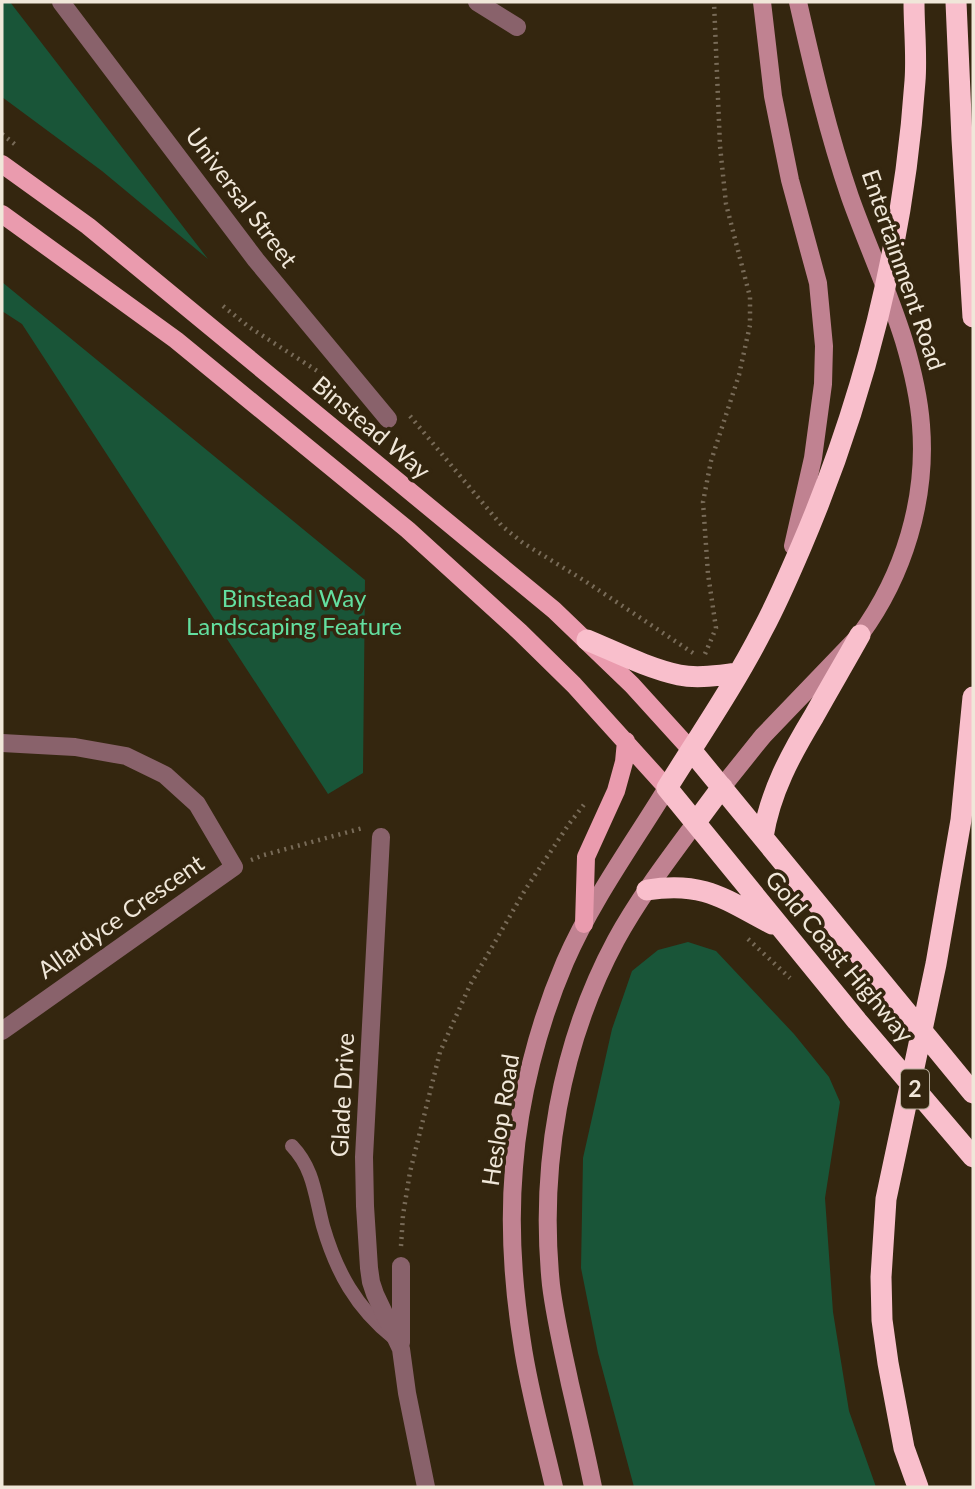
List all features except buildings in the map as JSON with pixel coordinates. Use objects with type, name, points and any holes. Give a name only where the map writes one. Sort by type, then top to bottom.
[{"type":"highway","points":[[667,788],[739,673],[772,612],[835,461],[871,344],[906,178],[916,78],[914,2]]},
{"type":"highway","points":[[956,2],[973,317]]},
{"type":"highway","points":[[763,836],[766,816],[784,770],[860,635]]},
{"type":"highway","points":[[587,640],[679,675],[739,673]]},
{"type":"highway","points":[[918,1487],[904,1448],[882,1320],[881,1277],[886,1199],[938,952],[961,820],[973,697]]},
{"type":"highway","name":"Gold Coast Highway","points":[[691,750],[973,1093]]},
{"type":"highway","name":"Entertainment Road","points":[[696,822],[722,787]]},
{"type":"highway","name":"Gold Coast Highway","points":[[667,788],[857,1021],[973,1157]]},
{"type":"highway","points":[[647,890],[667,887],[716,894],[783,930]]},
{"type":"main road","name":"Binstead Way","points":[[2,164],[98,235],[509,572],[587,640],[691,750]]},
{"type":"main road","points":[[2,214],[176,340],[408,530],[574,685],[667,788]]},
{"type":"main road","points":[[583,924],[586,857],[616,791],[626,741]]},
{"type":"street","name":"Universal Street","points":[[61,2],[256,260],[388,419]]},
{"type":"street","points":[[477,2],[517,27]]},
{"type":"street","points":[[762,2],[773,96],[790,180],[818,283],[824,346],[823,384],[808,481],[786,571],[772,612]]},
{"type":"street","name":"Entertainment Road","points":[[722,787],[763,736],[860,635],[877,610],[895,576],[918,496],[921,425],[904,342],[850,197],[833,143],[798,2]]},
{"type":"street","points":[[2,743],[75,747],[126,756],[165,775],[197,804],[234,867]]},
{"type":"street","name":"Heslop Road","points":[[554,1487],[522,1346],[517,1307],[512,1221],[514,1167],[530,1069],[565,962],[601,892],[667,788]]},
{"type":"street","points":[[593,1487],[551,1286],[548,1176],[557,1117],[569,1062],[596,982],[615,942],[647,890],[696,822]]},
{"type":"street","name":"Glade Drive","points":[[381,837],[364,1157],[365,1206],[371,1282],[399,1345]]},
{"type":"street","name":"Allardyce Crescent","points":[[2,1031],[234,867]]},
{"type":"street","name":"Glade Drive","points":[[401,1266],[399,1345],[426,1487]]},
{"type":"lane","points":[[292,1146],[308,1168],[330,1248],[351,1292],[374,1322],[399,1345]]},
{"type":"path","points":[[403,409],[502,527],[703,657],[716,628],[708,574],[704,502],[710,461],[739,375],[750,325],[750,296],[726,204],[720,146],[714,2]]},
{"type":"path","points":[[401,1266],[403,1215],[421,1125],[440,1052],[470,985],[569,824],[600,784],[616,791]]},
{"type":"path","points":[[234,867],[264,855],[361,828],[377,829],[381,837]]},
{"type":"green space","points":[[2,2],[10,2],[208,259],[102,171],[2,97]]},
{"type":"green space","name":"Binstead Way Landscaping Feature","points":[[2,282],[365,580],[363,773],[328,794],[22,324],[2,311]]},
{"type":"green space","points":[[688,942],[716,951],[794,1034],[829,1077],[840,1102],[825,1198],[833,1312],[849,1411],[876,1487],[634,1487],[598,1353],[581,1268],[583,1158],[612,1029],[632,971],[658,950]]}]
